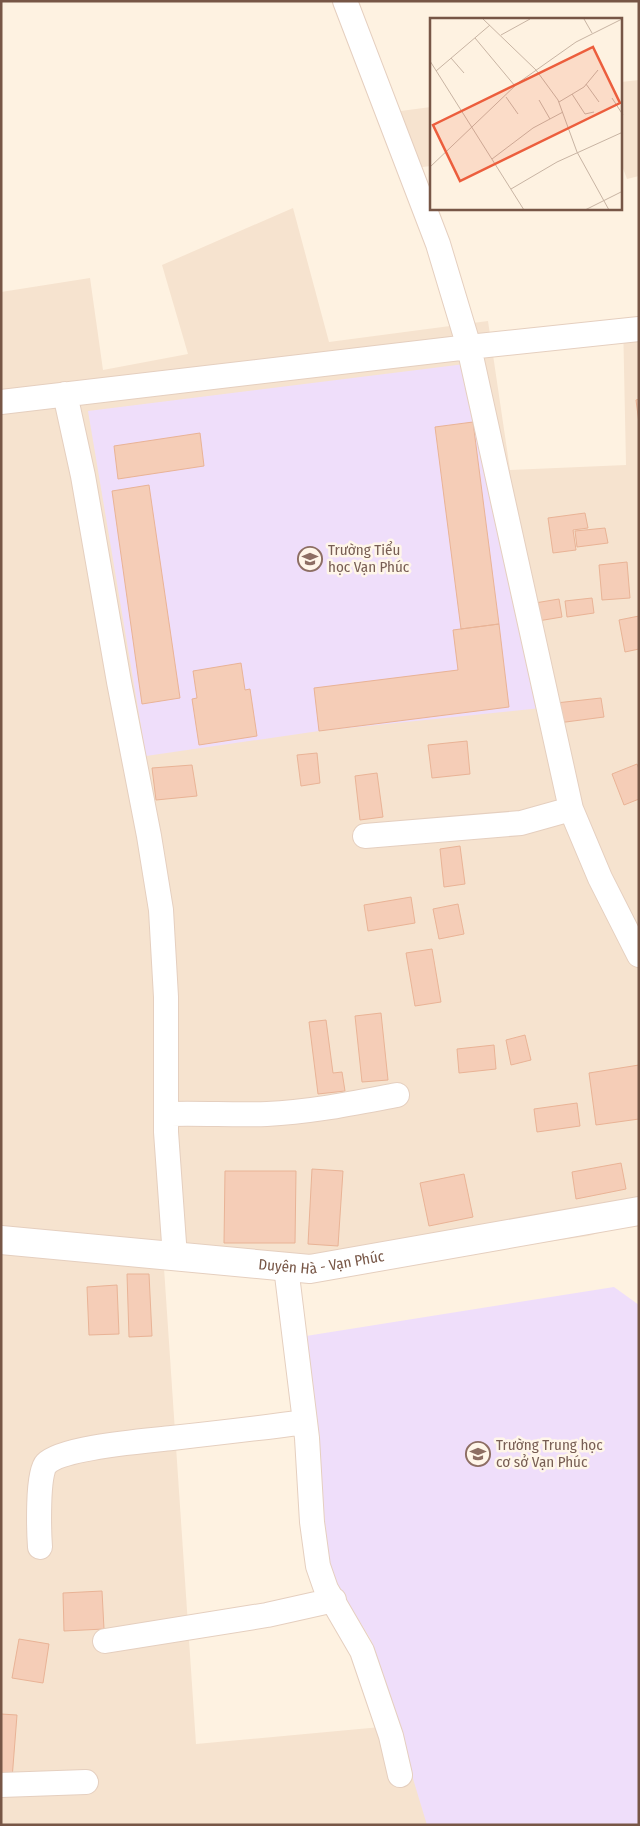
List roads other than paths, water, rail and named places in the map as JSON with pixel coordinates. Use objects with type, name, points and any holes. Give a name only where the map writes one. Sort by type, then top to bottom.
[{"type":"street","points":[[345,1],[438,244],[468,347],[571,809],[600,878],[636,941]]},
{"type":"street","points":[[1,402],[468,347],[639,329]]},
{"type":"street","points":[[65,394],[83,476],[119,682],[150,836],[161,910],[166,997],[166,1114],[176,1257]]},
{"type":"street","points":[[365,836],[521,823],[571,809]]},
{"type":"street","points":[[166,1114],[266,1114],[345,1105],[397,1095]]},
{"type":"street","name":"Duyên Hà - Vạn Phúc","points":[[1,1240],[310,1269],[639,1211]]},
{"type":"street","points":[[286,1268],[305,1422],[312,1522],[318,1566],[326,1588],[362,1651],[390,1736],[400,1775]]},
{"type":"street","points":[[40,1547],[39,1498],[46,1464],[55,1458],[73,1452],[111,1445],[305,1422]]},
{"type":"street","points":[[105,1641],[267,1615],[334,1600]]},
{"type":"street","points":[[1,1785],[86,1782]]},
{"type":"place","name":"Trường Tiểu học Vạn Phúc","points":[[310,559]]},
{"type":"place","name":"Trường Trung học cơ sở Vạn Phúc","points":[[478,1454]]}]
